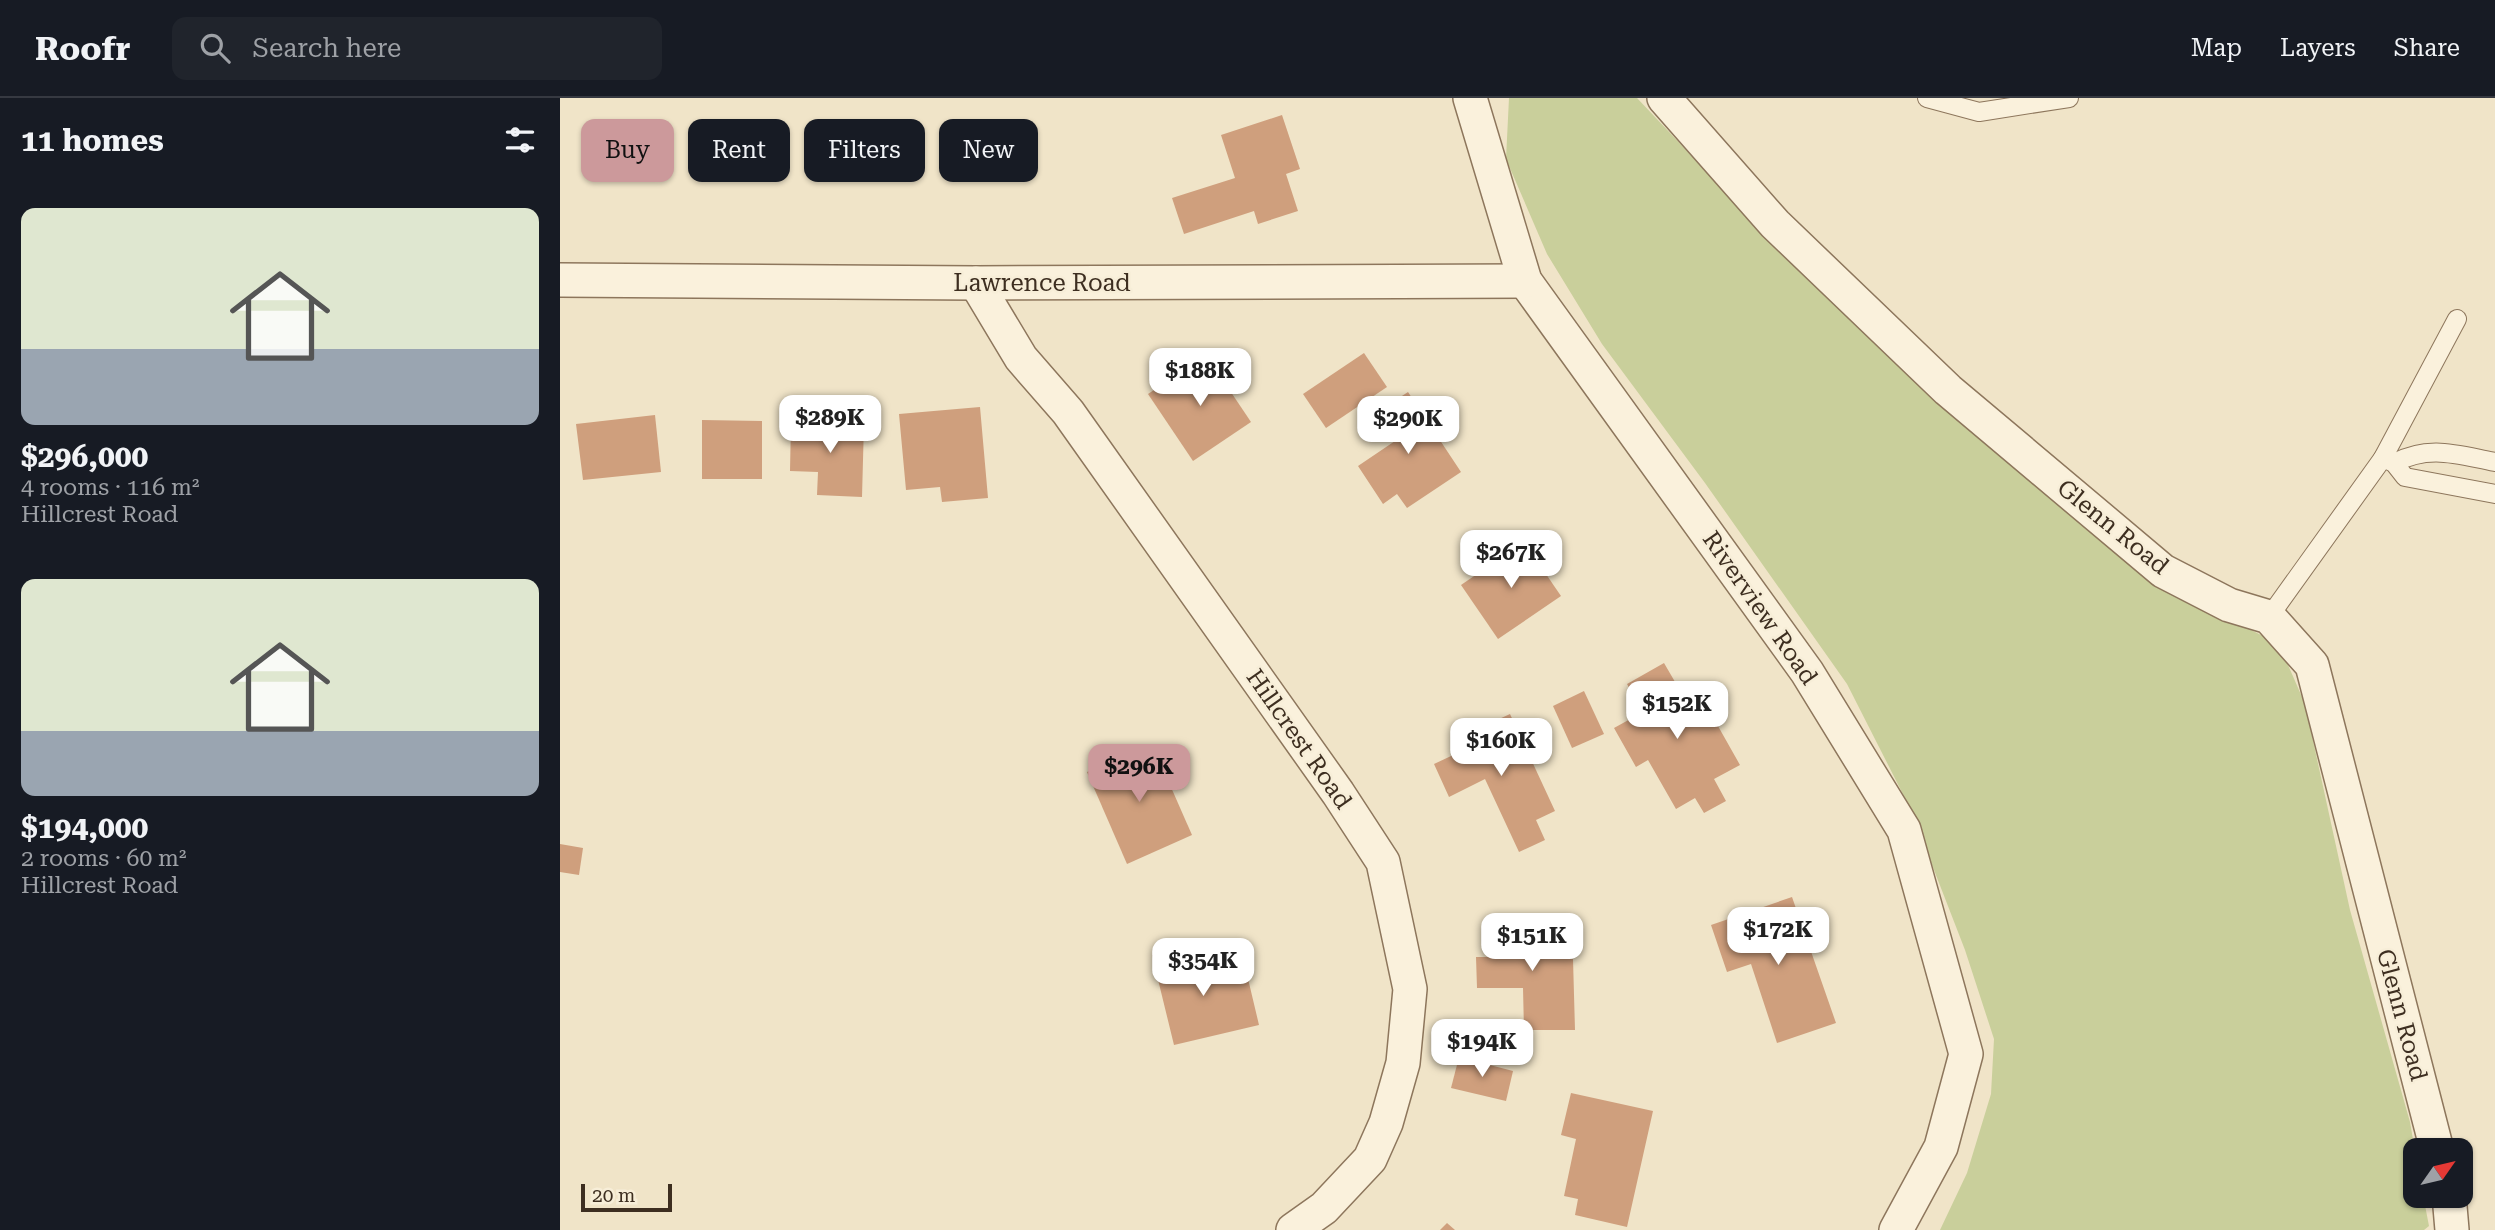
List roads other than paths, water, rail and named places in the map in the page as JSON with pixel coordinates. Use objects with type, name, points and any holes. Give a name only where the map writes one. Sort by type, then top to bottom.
[{"type":"street","name":"Riverview Road","points":[[1470,98],[1525,281],[1807,672],[1904,830],[1966,1054],[1941,1147],[1896,1230]]},
{"type":"street","name":"Glenn Road","points":[[1664,98],[1775,224],[1958,399],[2163,571],[2229,605],[2269,617],[2312,665],[2434,1138]]},
{"type":"street","name":"Lawrence Road","points":[[560,280],[975,283],[1525,281]]},
{"type":"street","name":"Hillcrest Road","points":[[975,283],[1021,358],[1068,412],[1384,862],[1410,989],[1403,1063],[1386,1123],[1370,1159],[1324,1208],[1293,1230]]},
{"type":"street","points":[[2450,1208],[2452,1230]]},
{"type":"lane","points":[[1927,98],[1979,112],[2069,98]]},
{"type":"lane","points":[[2269,617],[2388,460],[2457,319]]},
{"type":"lane","points":[[2388,460],[2434,451],[2495,462]]},
{"type":"lane","points":[[2388,460],[2405,477],[2495,494]]}]
